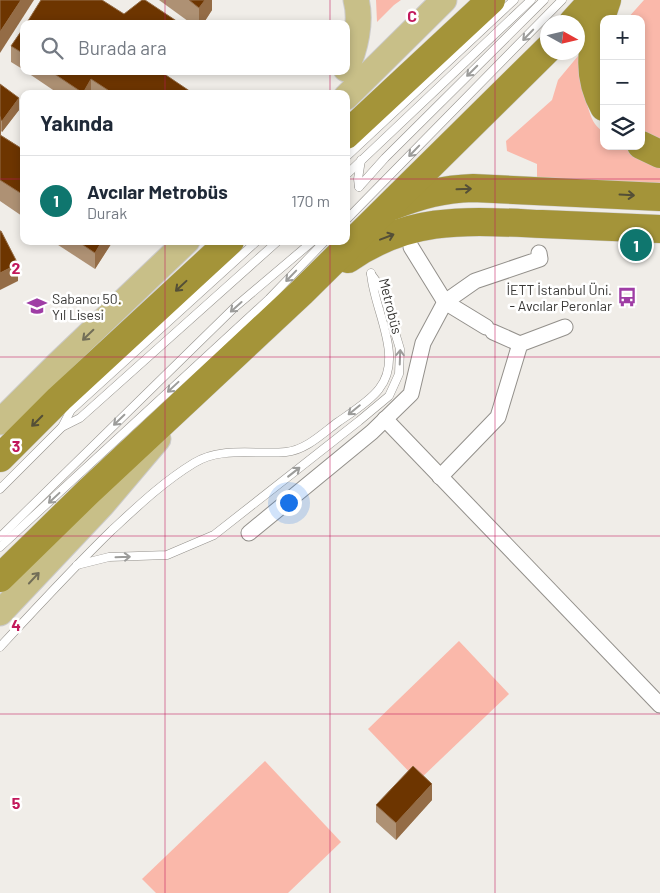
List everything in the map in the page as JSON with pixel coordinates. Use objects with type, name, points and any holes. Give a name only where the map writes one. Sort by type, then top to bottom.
[{"type":"highway","points":[[350,130],[491,0]]},
{"type":"highway","points":[[579,15],[593,0]]},
{"type":"highway","points":[[603,105],[593,76],[591,64],[596,35],[607,0]]},
{"type":"highway","points":[[350,243],[540,57]]},
{"type":"highway","points":[[645,147],[660,154]]},
{"type":"highway","points":[[384,209],[425,194],[450,189],[473,188],[660,197]]},
{"type":"highway","points":[[302,292],[375,241],[436,224],[522,224],[660,229]]},
{"type":"highway","points":[[0,458],[59,399],[226,245]]},
{"type":"highway","points":[[0,578],[88,492],[302,292],[348,245]]},
{"type":"main road","points":[[350,58],[357,31],[356,0]]},
{"type":"main road","points":[[350,93],[444,0]]},
{"type":"main road","points":[[335,90],[343,75]]},
{"type":"main road","points":[[0,422],[56,365],[183,245]]},
{"type":"main road","points":[[0,613],[88,520],[153,447],[181,405]]},
{"type":"street","points":[[411,247],[445,302],[490,330],[520,344],[565,328]]},
{"type":"street","points":[[249,533],[385,420],[411,394],[423,342],[445,302],[475,281],[540,259],[539,253]]},
{"type":"street","points":[[440,477],[498,417],[520,344]]},
{"type":"street","points":[[385,420],[660,705]]},
{"type":"lane","points":[[350,153],[514,0]]},
{"type":"lane","points":[[350,171],[531,0]]},
{"type":"lane","points":[[361,160],[358,179],[359,187],[385,158],[544,0]]},
{"type":"lane","points":[[350,216],[562,0]]},
{"type":"lane","points":[[0,489],[62,426],[71,410],[253,245]]},
{"type":"lane","points":[[62,426],[80,418],[273,245]]},
{"type":"lane","points":[[270,248],[277,245]]},
{"type":"lane","points":[[0,537],[235,307],[308,245]]},
{"type":"lane","points":[[0,546],[268,299],[321,245]]},
{"type":"lane","name":"Metrobüs","points":[[0,647],[75,565],[151,493],[196,462],[222,454],[288,452],[311,443],[353,412],[379,389],[388,373],[389,350],[370,273],[382,289],[400,349],[399,374],[389,396],[214,536],[167,555],[108,557],[75,565]]},
{"type":"shaded area","points":[[376,0],[401,0],[377,22]]},
{"type":"shaded area","points":[[644,0],[660,0],[660,143],[652,140],[645,134],[645,15],[631,15]]},
{"type":"shaded area","points":[[575,60],[579,60],[589,110],[595,124],[600,129],[600,150],[630,150],[649,161],[660,164],[660,187],[537,181],[537,164],[507,151],[506,141],[552,100],[558,80]]},
{"type":"shaded area","points":[[459,641],[509,694],[418,781],[368,729]]},
{"type":"shaded area","points":[[265,761],[341,842],[288,893],[156,893],[142,879]]},
{"type":"building","points":[[0,0],[21,0],[0,32]]},
{"type":"building","points":[[41,0],[102,0],[124,14],[142,0],[145,0],[175,20],[28,20]]},
{"type":"building","points":[[189,0],[205,0],[199,8]]},
{"type":"building","points":[[20,33],[20,52],[11,46]]},
{"type":"building","points":[[56,75],[166,75],[188,90],[108,90],[91,79],[85,90],[78,90]]},
{"type":"building","points":[[0,84],[19,98],[2,121],[0,116]]},
{"type":"building","points":[[0,135],[20,148],[20,193],[0,180]]},
{"type":"building","points":[[0,231],[18,264],[0,273]]},
{"type":"building","points":[[83,245],[100,245],[95,253]]},
{"type":"building","points":[[413,766],[432,784],[396,823],[376,805]]},
{"type":"place","name":"Avcılar Metrobüs","points":[[636,245]]},
{"type":"place","name":"İETT İstanbul Üni. - Avcılar Peronlar","points":[[627,297]]},
{"type":"place","name":"Sabancı 50. Yıl Lisesi","points":[[37,306]]}]
